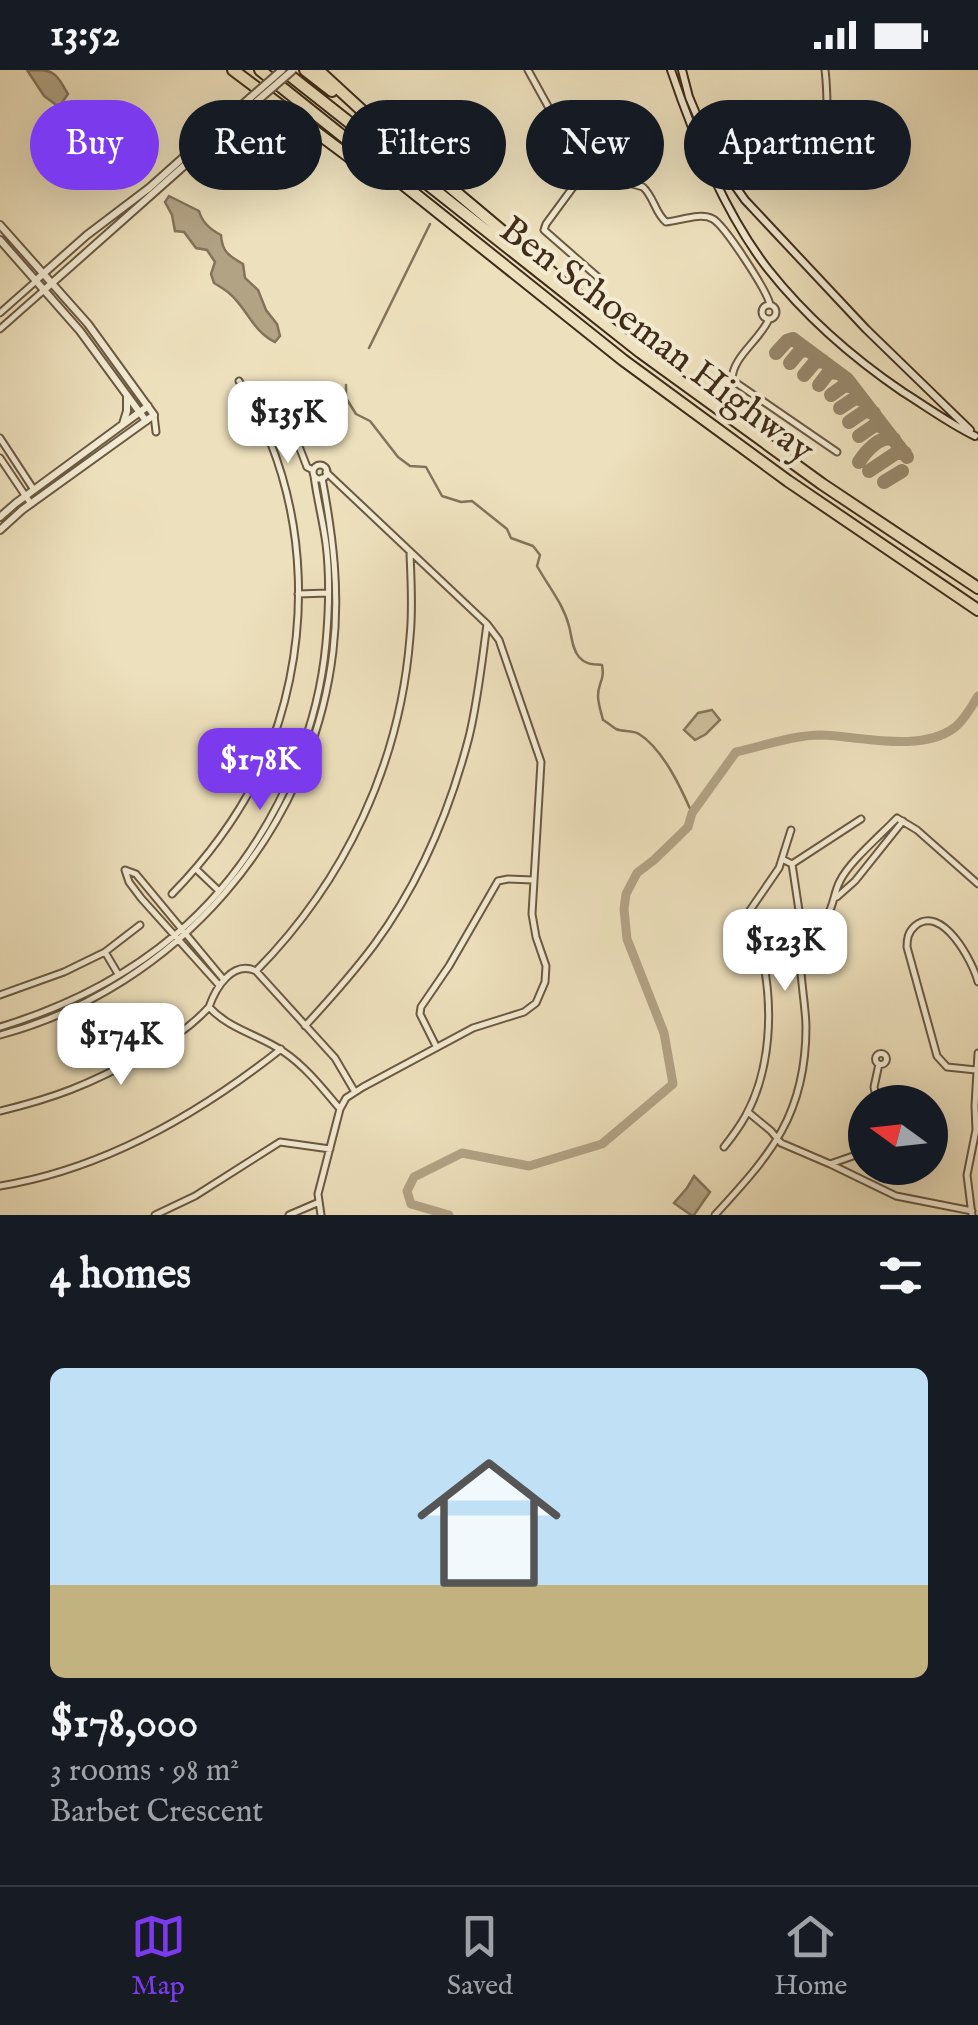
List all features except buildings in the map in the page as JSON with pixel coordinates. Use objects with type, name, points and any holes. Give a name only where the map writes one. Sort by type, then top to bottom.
[{"type":"highway","points":[[234,70],[342,151]]},
{"type":"highway","name":"Ben Schoeman Highway","points":[[260,70],[342,136]]},
{"type":"highway","name":"Ben Schoeman Highway","points":[[282,70],[640,352],[822,484],[978,588]]},
{"type":"highway","points":[[305,70],[343,100]]},
{"type":"highway","points":[[318,70],[351,100]]},
{"type":"highway","name":"Ben Schoeman Highway","points":[[409,190],[624,360],[788,480],[978,610]]},
{"type":"highway","points":[[454,190],[575,290],[640,352]]},
{"type":"street","points":[[253,100],[282,70]]},
{"type":"street","points":[[253,100],[293,70]]},
{"type":"street","points":[[528,70],[545,100]]},
{"type":"street","points":[[671,70],[683,106],[732,210],[767,267],[833,338],[876,373],[977,437]]},
{"type":"street","points":[[682,70],[708,142],[745,200],[854,317],[977,437]]},
{"type":"street","points":[[825,70],[828,100]]},
{"type":"street","points":[[0,313],[88,235],[179,163]]},
{"type":"street","points":[[0,329],[179,168]]},
{"type":"street","points":[[573,190],[544,230],[600,279]]},
{"type":"street","points":[[646,190],[666,222],[701,217],[716,222],[766,291],[770,304],[762,310],[769,319],[734,366],[732,380],[837,452]]},
{"type":"street","points":[[732,210],[745,200]]},
{"type":"street","points":[[0,225],[88,324],[154,415],[156,432],[80,331],[0,240]]},
{"type":"street","points":[[172,894],[241,806],[271,743],[290,679],[297,635],[298,568],[289,504],[264,429],[239,382]]},
{"type":"street","points":[[122,425],[127,410],[126,394]]},
{"type":"street","points":[[0,530],[34,490],[148,406]]},
{"type":"street","points":[[0,517],[28,500],[40,498],[154,415]]},
{"type":"street","points":[[264,429],[278,426],[295,436],[307,467],[487,624],[498,640],[541,762],[532,914],[546,975],[539,997],[524,1012],[473,1028],[346,1098],[318,1194],[321,1215]]},
{"type":"street","points":[[0,438],[40,498]]},
{"type":"street","points":[[0,458],[28,500]]},
{"type":"street","points":[[280,807],[319,686],[332,610],[319,474]]},
{"type":"street","points":[[0,1035],[144,967],[243,868],[280,807],[312,744],[333,653],[334,542],[319,474]]},
{"type":"street","points":[[256,971],[276,951],[332,876],[373,796],[405,677],[410,636],[410,553]]},
{"type":"street","points":[[298,594],[328,593]]},
{"type":"street","points":[[305,1026],[382,934],[437,832],[468,737],[487,624]]},
{"type":"street","points":[[319,686],[327,688]]},
{"type":"street","points":[[305,739],[312,744]]},
{"type":"street","points":[[792,864],[861,820]]},
{"type":"street","points":[[803,936],[824,920],[839,882],[900,820]]},
{"type":"street","points":[[834,900],[852,885],[900,820]]},
{"type":"street","points":[[900,820],[917,830],[978,884]]},
{"type":"street","points":[[724,1148],[748,1112],[764,1060],[766,977],[760,948],[746,924],[746,916],[783,860],[791,830]]},
{"type":"street","points":[[783,860],[792,864]]},
{"type":"street","points":[[856,862],[864,870]]},
{"type":"street","points":[[716,1214],[778,1140],[796,1098],[805,1056],[806,1012],[800,952],[803,936],[792,864]]},
{"type":"street","points":[[195,868],[219,891]]},
{"type":"street","points":[[184,931],[243,868]]},
{"type":"street","points":[[125,870],[136,874],[222,983],[129,882],[125,870]]},
{"type":"street","points":[[436,1046],[420,1007],[498,882],[534,880]]},
{"type":"street","points":[[976,1070],[947,1066],[937,1056],[906,948],[913,927],[925,921],[942,926],[966,952],[978,982]]},
{"type":"street","points":[[0,995],[105,952],[140,925]]},
{"type":"street","points":[[94,993],[178,937]]},
{"type":"street","points":[[105,952],[118,974]]},
{"type":"street","points":[[0,1111],[104,1077],[162,1046],[210,1007],[222,983],[245,966],[256,971],[335,1058],[355,1092]]},
{"type":"street","points":[[210,1007],[220,1019],[281,1049],[300,1064],[340,1109]]},
{"type":"street","points":[[0,1027],[24,1024]]},
{"type":"street","points":[[0,1186],[78,1165],[135,1144],[202,1106],[281,1049]]},
{"type":"street","points":[[748,1112],[778,1140],[896,1196],[972,1213],[967,1175],[976,1130],[978,1053]]},
{"type":"street","points":[[874,1085],[879,1064]]},
{"type":"street","points":[[155,1215],[196,1196],[280,1142],[330,1149]]},
{"type":"street","points":[[830,1164],[848,1158]]},
{"type":"street","points":[[289,1215],[318,1203]]},
{"type":"shaded area","points":[[27,70],[48,71],[68,94],[64,100],[44,96]]},
{"type":"shaded area","points":[[169,196],[199,211],[207,225],[221,235],[227,253],[243,264],[245,278],[258,290],[277,324],[280,336],[275,342],[261,332],[235,299],[214,283],[211,274],[215,262],[207,250],[196,248],[184,232],[175,231],[165,202]]},
{"type":"shaded area","points":[[712,710],[720,720],[695,740],[684,730],[698,713]]},
{"type":"shaded area","points":[[694,1176],[710,1192],[691,1215],[674,1203]]},
{"type":"waterway","points":[[369,348],[430,224]]},
{"type":"waterway","points":[[346,385],[346,398],[356,414],[370,421],[398,457],[410,466],[426,467],[442,496],[472,501],[507,529],[511,538],[533,546],[540,555],[537,566],[559,602],[577,654],[587,663],[602,665],[598,696],[603,720],[616,729],[639,734],[656,749],[692,813]]},
{"type":"waterway","points":[[449,1215],[411,1204],[407,1191],[414,1177],[462,1153],[529,1166],[602,1144],[673,1084],[664,1033],[627,939],[626,894],[637,873],[688,827],[692,813],[736,752],[810,735],[924,740],[958,725],[978,696]]},
{"type":"taxiway","points":[[776,353],[793,339],[847,379],[907,457]]},
{"type":"taxiway","points":[[790,363],[800,351],[808,350]]},
{"type":"taxiway","points":[[804,375],[815,362],[823,361]]},
{"type":"taxiway","points":[[819,385],[829,372],[838,373]]},
{"type":"taxiway","points":[[831,395],[845,385],[853,387]]},
{"type":"taxiway","points":[[840,408],[855,398],[863,400]]},
{"type":"taxiway","points":[[849,422],[865,411],[874,413]]},
{"type":"taxiway","points":[[859,436],[875,425],[884,427]]},
{"type":"taxiway","points":[[859,462],[879,442],[894,439]]},
{"type":"taxiway","points":[[869,471],[896,453],[905,453]]},
{"type":"taxiway","points":[[884,482],[902,471]]}]
